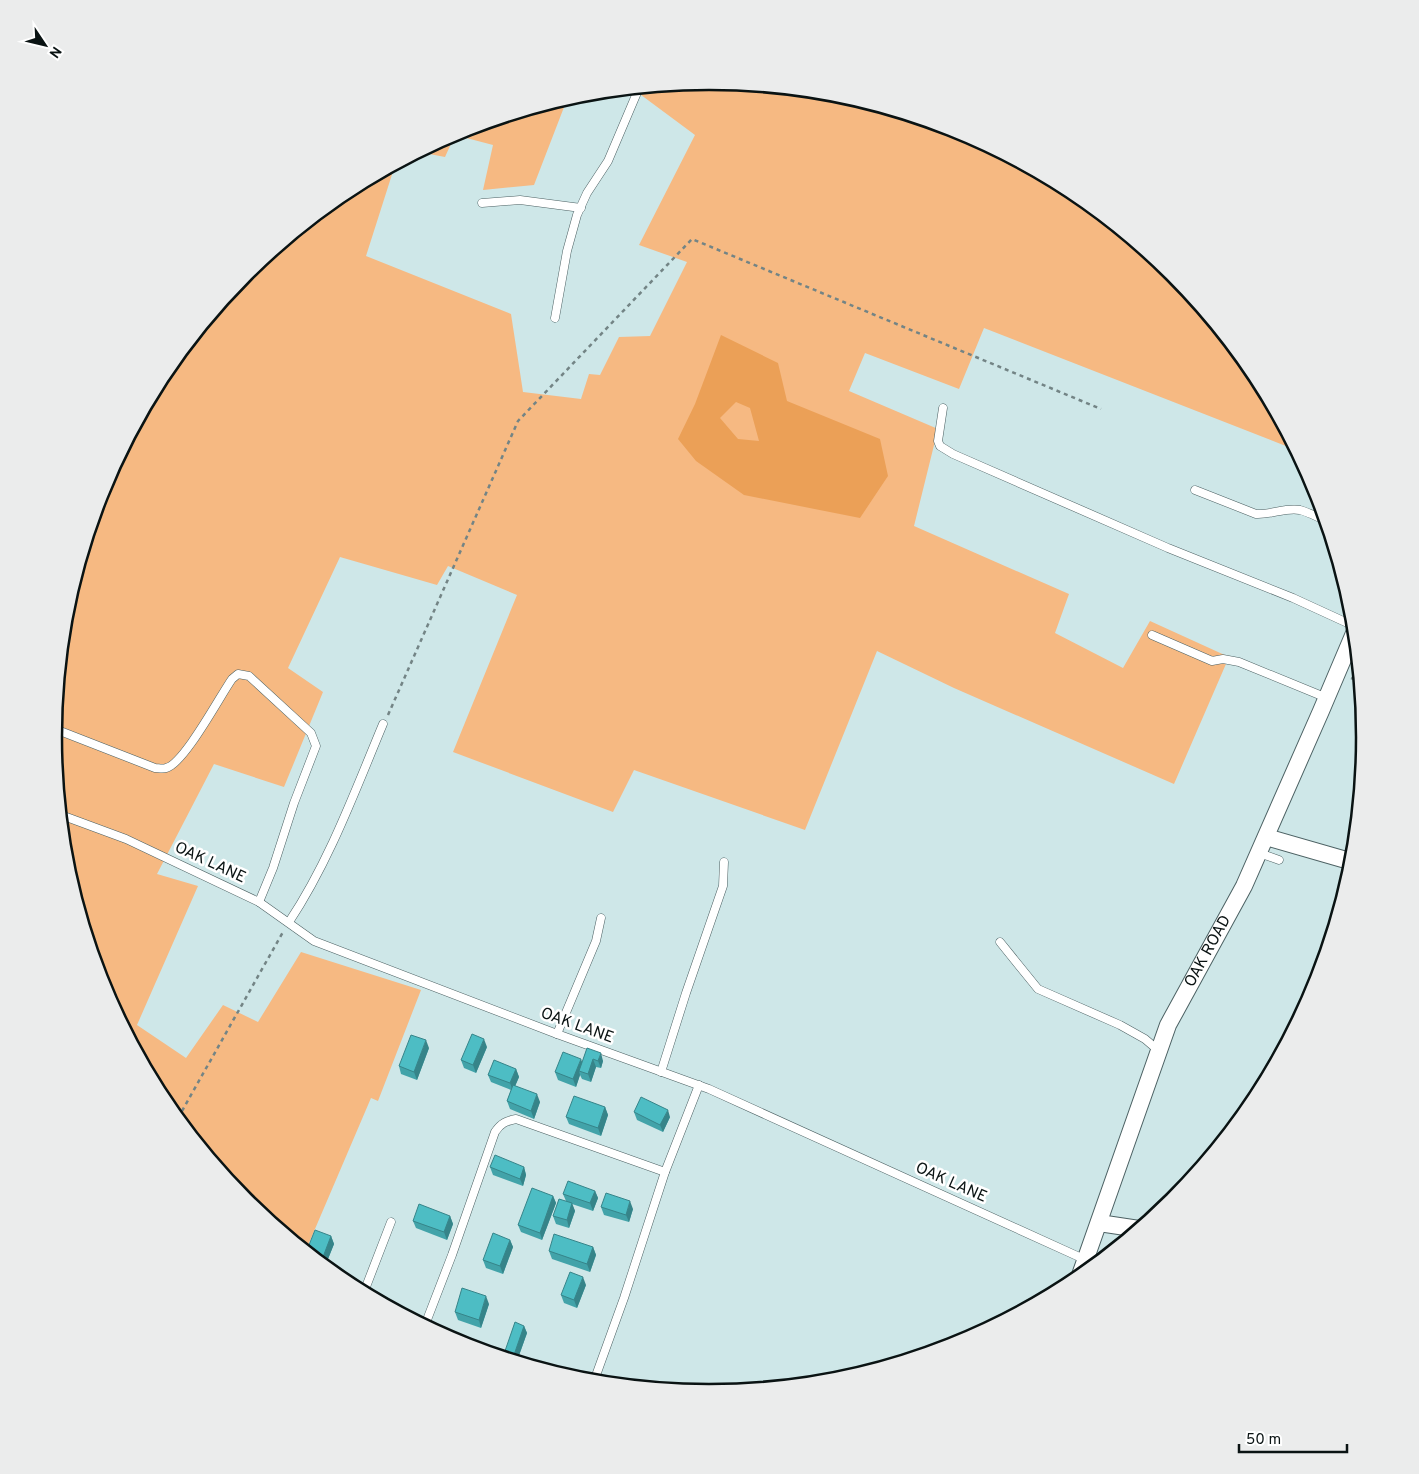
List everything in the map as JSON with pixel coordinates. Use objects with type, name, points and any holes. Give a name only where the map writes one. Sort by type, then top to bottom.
[{"type":"street","name":"OAK ROAD","points":[[1085,1264],[1168,1025],[1212,947],[1259,853],[1350,644]]},
{"type":"street","points":[[1266,837],[1345,860]]},
{"type":"street","points":[[1099,1223],[1130,1228]]},
{"type":"lane","points":[[555,318],[567,251],[580,208],[587,193],[608,161],[636,95]]},
{"type":"lane","points":[[482,203],[520,200],[580,208]]},
{"type":"lane","points":[[943,408],[938,441],[940,446],[953,454],[1168,548],[1293,598],[1346,622]]},
{"type":"lane","points":[[1195,490],[1256,514],[1266,515],[1286,510],[1299,510],[1318,518]]},
{"type":"lane","points":[[1152,635],[1212,661],[1223,659],[1239,662],[1327,698]]},
{"type":"lane","points":[[62,732],[155,768],[166,768],[177,762],[190,746],[232,679],[238,674],[249,676],[311,733],[316,746],[259,902]]},
{"type":"lane","points":[[289,922],[329,850],[383,724]]},
{"type":"lane","name":"OAK LANE","points":[[68,817],[126,839],[259,902],[314,941],[557,1034],[699,1085],[1086,1260]]},
{"type":"lane","points":[[1259,853],[1279,860]]},
{"type":"lane","points":[[661,1072],[723,886],[724,862]]},
{"type":"lane","points":[[557,1034],[596,941],[601,918]]},
{"type":"lane","points":[[1000,942],[1038,989],[1120,1025],[1145,1039],[1159,1051]]},
{"type":"lane","points":[[597,1374],[624,1298],[665,1172],[699,1085]]},
{"type":"lane","points":[[427,1319],[495,1132],[499,1125],[506,1120],[516,1119],[665,1172]]},
{"type":"lane","points":[[367,1285],[391,1222]]},
{"type":"path","points":[[383,724],[518,421],[692,239],[1101,409]]},
{"type":"path","points":[[182,1111],[289,922]]},
{"type":"shaded area","points":[[667,91],[752,91],[836,102],[917,124],[957,139],[996,157],[1069,199],[1136,251],[1167,280],[1196,310],[1223,343],[1270,414],[1288,447],[984,328],[959,389],[865,353],[849,391],[938,429],[914,526],[1069,594],[1055,633],[1123,668],[1150,621],[1229,657],[1174,784],[954,688],[877,651],[805,830],[634,770],[613,812],[453,752],[517,595],[448,566],[437,585],[340,557],[288,668],[323,692],[284,787],[214,764],[157,874],[198,886],[137,1025],[186,1058],[223,1005],[258,1022],[301,952],[421,990],[378,1101],[371,1098],[309,1244],[252,1194],[223,1164],[196,1131],[149,1060],[129,1023],[97,945],[75,863],[68,821],[62,737],[68,653],[75,611],[97,529],[129,451],[149,413],[196,343],[223,310],[283,251],[316,224],[350,199],[392,174],[366,256],[511,314],[523,392],[581,399],[589,374],[600,375],[619,337],[650,336],[687,262],[639,245],[695,135],[640,94]]},
{"type":"shaded area","points":[[564,107],[534,185],[483,190],[493,145],[465,138],[502,124]]},
{"type":"shaded area","points":[[451,144],[445,157],[429,154]]},
{"type":"shaded area","points":[[721,335],[778,363],[787,401],[880,439],[888,476],[860,518],[744,495],[696,461],[678,439],[695,404]],"holes":[[[736,402],[750,408],[759,441],[738,439],[720,418]]]},
{"type":"building","points":[[472,1034],[484,1039],[473,1065],[461,1060]]},
{"type":"building","points":[[411,1035],[426,1040],[414,1072],[399,1066]]},
{"type":"building","points":[[587,1048],[601,1053],[598,1061],[593,1059],[588,1074],[579,1071]]},
{"type":"building","points":[[563,1052],[581,1059],[573,1079],[555,1072]]},
{"type":"building","points":[[494,1060],[516,1069],[510,1083],[488,1075]]},
{"type":"building","points":[[513,1085],[537,1094],[531,1111],[507,1101]]},
{"type":"building","points":[[574,1096],[605,1107],[598,1128],[566,1117]]},
{"type":"building","points":[[641,1097],[668,1110],[660,1125],[634,1112]]},
{"type":"building","points":[[495,1155],[524,1167],[520,1179],[490,1167]]},
{"type":"building","points":[[568,1181],[595,1191],[590,1203],[563,1194]]},
{"type":"building","points":[[532,1188],[553,1196],[540,1233],[518,1225]]},
{"type":"building","points":[[606,1193],[630,1201],[626,1215],[601,1207]]},
{"type":"building","points":[[559,1199],[572,1203],[567,1220],[553,1216]]},
{"type":"building","points":[[419,1204],[450,1216],[444,1232],[413,1221]]},
{"type":"building","points":[[315,1230],[331,1236],[324,1256],[309,1244]]},
{"type":"building","points":[[493,1233],[510,1240],[500,1266],[483,1260]]},
{"type":"building","points":[[554,1234],[593,1247],[587,1264],[549,1251]]},
{"type":"building","points":[[570,1272],[583,1277],[574,1300],[561,1295]]},
{"type":"building","points":[[462,1288],[486,1296],[479,1320],[455,1312]]},
{"type":"building","points":[[515,1322],[524,1326],[514,1354],[505,1351]]}]
